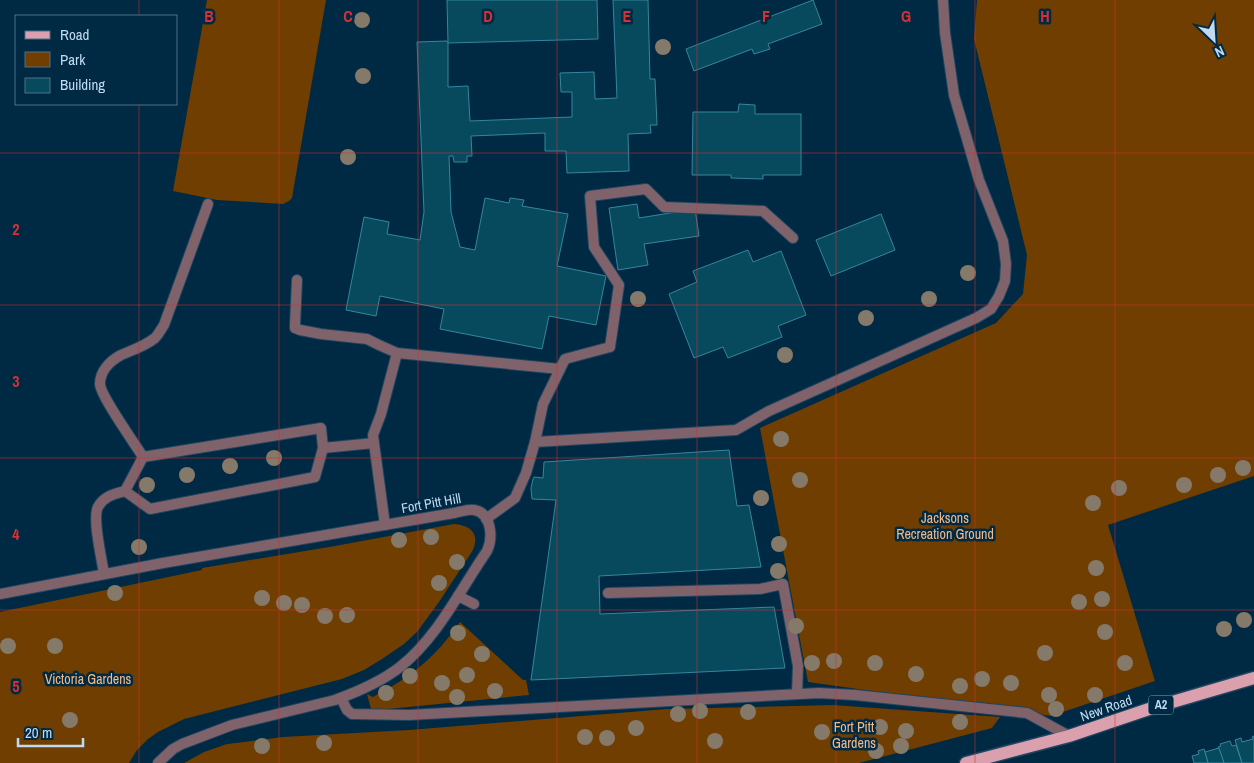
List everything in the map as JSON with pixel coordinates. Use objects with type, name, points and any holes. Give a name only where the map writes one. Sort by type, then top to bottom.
[{"type":"main road","name":"New Road","points":[[966,763],[1069,736],[1152,708],[1254,678]]},
{"type":"street","points":[[535,442],[736,430],[769,411],[976,318],[991,308],[999,296],[1005,281],[1006,264],[1003,241],[979,180],[954,95],[945,33],[943,0]]},
{"type":"street","points":[[158,763],[173,749],[182,744],[220,729],[350,695],[382,679],[405,663],[430,636],[489,548],[491,534],[486,519],[515,498],[526,473],[543,404],[564,359],[610,347],[619,285],[594,247],[590,196],[646,189],[664,207],[764,211],[794,238]]},
{"type":"street","points":[[143,456],[107,401],[100,387],[101,375],[109,363],[156,337],[164,325],[208,204]]},
{"type":"street","points":[[297,280],[296,329],[367,339],[378,346],[397,353],[560,369]]},
{"type":"street","points":[[385,525],[373,435],[381,414],[397,353]]},
{"type":"street","points":[[125,490],[150,510],[316,477],[324,448],[321,428],[143,456]]},
{"type":"street","points":[[324,448],[374,443]]},
{"type":"street","points":[[104,574],[96,525],[98,508],[108,496],[125,490],[143,456]]},
{"type":"street","name":"Fort Pitt Hill","points":[[0,594],[470,510],[477,510],[486,519]]},
{"type":"street","points":[[608,593],[760,589],[783,584],[798,666],[797,694]]},
{"type":"street","points":[[458,596],[474,604]]},
{"type":"street","points":[[341,698],[347,710],[352,714],[409,715],[819,693],[1027,713],[1069,736]]},
{"type":"green space","points":[[207,0],[326,0],[292,198],[283,204],[217,200],[173,191]]},
{"type":"green space","name":"Jacksons Recreation Ground","points":[[977,0],[1254,0],[1254,476],[1108,525],[1155,681],[1051,716],[808,682],[760,428],[996,323],[1023,294],[1027,255],[974,39]]},
{"type":"green space","name":"Victoria Gardens","points":[[454,524],[465,526],[472,531],[475,539],[473,550],[417,632],[404,644],[364,670],[342,679],[184,719],[148,739],[137,750],[129,763],[0,763],[0,612],[202,570],[202,568]]},
{"type":"green space","points":[[460,622],[523,680],[526,680],[529,695],[388,709],[371,709],[367,694],[373,697],[411,674],[441,646]]},
{"type":"green space","name":"Fort Pitt Gardens","points":[[833,705],[1000,717],[992,728],[859,763],[184,763],[204,752],[227,744],[283,737],[409,730],[667,709]]},
{"type":"building","points":[[447,0],[597,0],[598,39],[448,43]]},
{"type":"building","points":[[613,0],[648,0],[650,79],[655,79],[657,125],[650,125],[651,133],[628,134],[629,171],[567,173],[566,151],[545,151],[545,133],[471,136],[472,156],[467,156],[467,162],[454,162],[453,156],[449,156],[451,212],[460,247],[475,250],[485,198],[509,203],[510,198],[524,200],[522,206],[568,214],[557,266],[606,276],[596,325],[549,316],[542,349],[440,329],[444,309],[380,296],[376,316],[346,310],[364,217],[389,222],[387,234],[420,240],[424,212],[417,42],[447,41],[448,87],[468,86],[470,121],[572,117],[572,92],[561,92],[560,73],[594,72],[595,99],[617,98]]},
{"type":"building","points":[[813,0],[822,24],[768,44],[770,49],[754,54],[752,49],[694,71],[686,49]]},
{"type":"building","points":[[739,104],[755,105],[755,114],[801,114],[801,175],[763,175],[763,179],[731,178],[731,175],[692,175],[693,112],[738,112]]},
{"type":"building","points":[[637,204],[639,218],[695,209],[699,236],[644,244],[648,265],[618,270],[609,208]]},
{"type":"building","points":[[881,214],[895,250],[831,276],[816,240]]},
{"type":"building","points":[[748,250],[753,262],[781,251],[806,315],[778,326],[782,337],[728,358],[723,347],[694,358],[669,294],[697,282],[693,271]]},
{"type":"building","points":[[729,450],[737,506],[749,505],[761,567],[599,576],[600,614],[774,607],[785,668],[531,680],[556,500],[532,499],[531,488],[533,479],[534,477],[543,478],[544,462]]},
{"type":"building","points":[[1254,736],[1254,763],[1242,763],[1235,740],[1241,738],[1242,742],[1253,739],[1252,737]]},
{"type":"building","points":[[1230,741],[1232,746],[1236,745],[1242,763],[1224,763],[1218,747],[1221,746],[1220,744]]},
{"type":"building","points":[[1219,748],[1224,763],[1208,763],[1205,752]]},
{"type":"building","points":[[1204,749],[1208,763],[1194,763],[1192,756],[1199,754],[1198,751]]}]
